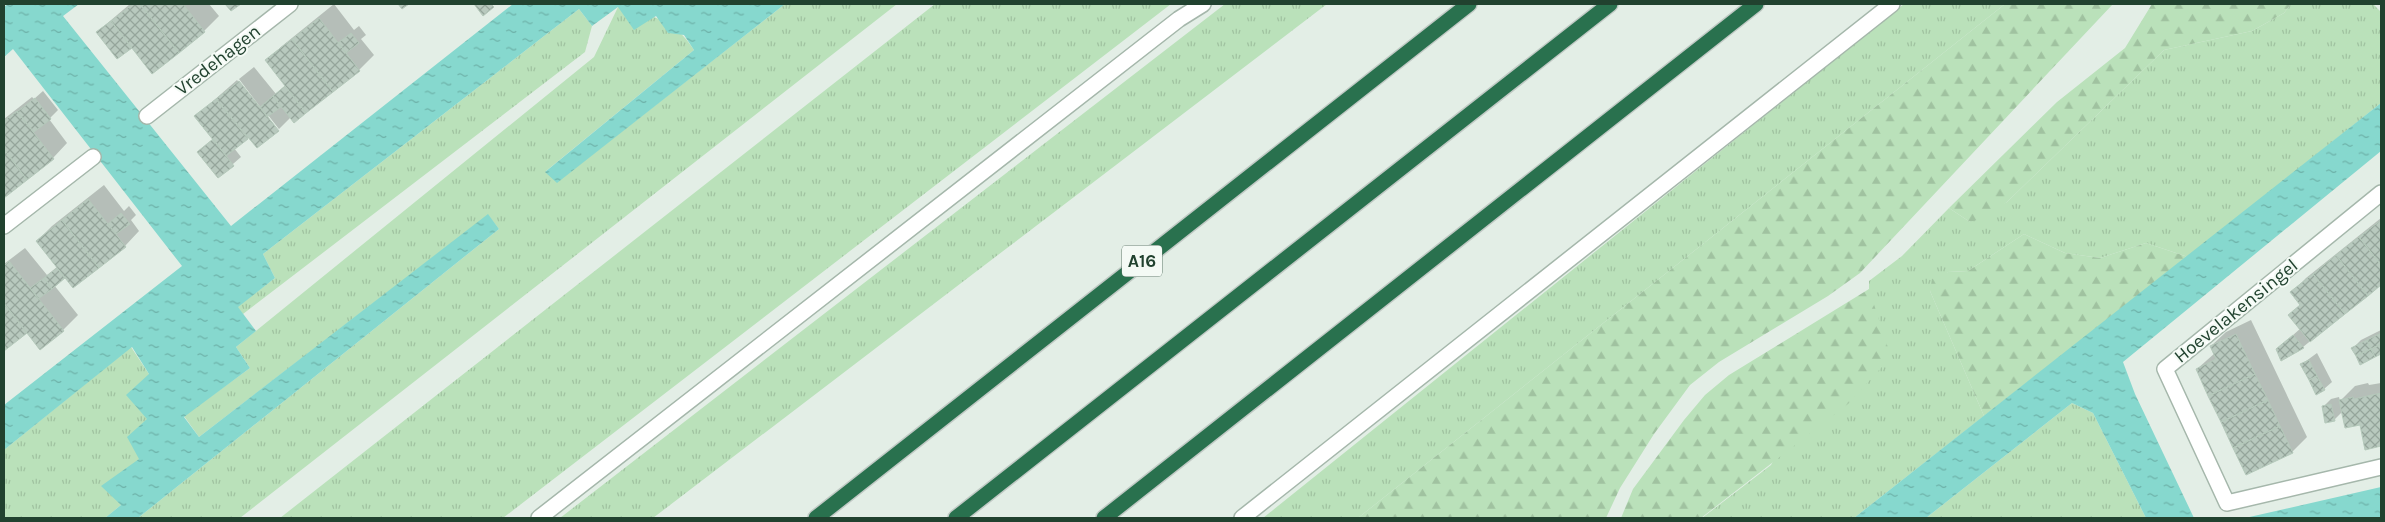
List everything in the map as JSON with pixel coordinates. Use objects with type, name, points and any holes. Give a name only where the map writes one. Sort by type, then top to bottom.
[{"type":"highway","name":"A16","points":[[816,518],[1469,4]]},
{"type":"highway","points":[[956,518],[1610,4]]},
{"type":"highway","points":[[1104,518],[1756,4]]},
{"type":"street","name":"Vredehagen","points":[[147,116],[290,4]]},
{"type":"street","points":[[539,518],[1179,19],[1203,4]]},
{"type":"street","points":[[1242,518],[1892,4]]},
{"type":"street","points":[[4,226],[93,157]]},
{"type":"street","name":"Hoevelakensingel","points":[[2381,193],[2165,369],[2227,503],[2381,467]]},
{"type":"green space","points":[[785,4],[897,4],[240,518],[138,518],[499,229],[488,215],[199,437],[184,416],[250,368],[236,347],[594,57],[618,7],[652,16],[670,25],[687,40],[694,50],[546,171],[557,182]]},
{"type":"green space","points":[[935,4],[1171,4],[503,518],[280,518]]},
{"type":"green space","points":[[1225,4],[1327,4],[653,518],[560,518]]},
{"type":"green space","points":[[1904,4],[2005,4],[1358,518],[1263,518]]},
{"type":"green space","points":[[2005,4],[2113,4],[1860,273],[1828,296],[1719,362],[1690,385],[1654,434],[1620,488],[1606,518],[1358,518]]},
{"type":"green space","points":[[2152,4],[2291,4],[2284,13],[2252,31],[2164,50],[2007,202],[1987,217],[1970,222],[1949,208],[2057,102],[2125,48]]},
{"type":"green space","points":[[2291,4],[2373,4],[2381,12],[2381,103],[2188,257],[2146,243],[2100,258],[2065,253],[2024,234],[1968,271],[1948,272],[1930,291],[1984,416],[1854,518],[1702,518],[1771,465],[1869,289],[1869,281],[1902,256],[1949,208],[1970,222],[2007,202],[2164,50],[2252,31],[2284,13]]},
{"type":"green space","points":[[579,9],[592,26],[585,52],[243,314],[237,307],[275,278],[263,254]]},
{"type":"green space","points":[[2024,234],[2065,253],[2100,258],[2146,243],[2188,257],[1984,416],[1930,291],[1932,279],[1948,272],[1968,271]]},
{"type":"green space","points":[[1869,289],[1891,357],[1848,404],[1701,518],[1621,518],[1633,489],[1705,395],[1729,375]]},
{"type":"green space","points":[[131,347],[149,374],[148,419],[139,459],[121,505],[105,518],[4,518],[4,450]]},
{"type":"green space","points":[[2072,403],[2093,413],[2146,518],[1926,518]]},
{"type":"water","points":[[8,4],[79,4],[63,16],[231,226],[513,4],[785,4],[557,183],[545,172],[694,50],[684,35],[668,33],[656,16],[634,30],[618,7],[592,26],[579,9],[263,254],[275,278],[238,307],[256,331],[236,347],[250,368],[184,417],[199,437],[488,214],[499,229],[138,518],[105,518],[121,505],[101,486],[139,459],[127,437],[147,419],[126,395],[149,374],[132,347],[4,450],[4,405],[182,266],[13,49],[4,57],[4,7]]},
{"type":"water","points":[[2381,103],[2381,151],[2123,362],[2135,394],[2194,518],[2146,518],[2093,413],[2072,403],[1926,518],[1854,518]]},
{"type":"water","points":[[2381,487],[2381,518],[2245,518]]},
{"type":"building","points":[[133,4],[140,4],[179,53],[152,74],[111,21]]},
{"type":"building","points":[[140,4],[183,4],[205,32],[179,53]]},
{"type":"building","points":[[225,4],[241,4],[231,11]]},
{"type":"building","points":[[398,4],[409,4],[402,9]]},
{"type":"building","points":[[474,4],[491,4],[494,7],[483,16]]},
{"type":"building","points":[[319,18],[360,71],[333,92],[292,39]]},
{"type":"building","points":[[111,21],[132,48],[117,59],[96,32]]},
{"type":"building","points":[[351,33],[359,43],[346,53],[338,43]]},
{"type":"building","points":[[292,39],[333,92],[306,113],[265,60]]},
{"type":"building","points":[[239,81],[279,131],[257,148],[216,99]]},
{"type":"building","points":[[285,86],[306,113],[294,123],[273,96]]},
{"type":"building","points":[[273,96],[281,107],[267,117],[260,107]]},
{"type":"building","points":[[35,98],[51,119],[34,132],[17,112]]},
{"type":"building","points":[[216,99],[248,139],[226,156],[194,116]]},
{"type":"building","points":[[17,111],[54,159],[27,180],[4,149],[4,121]]},
{"type":"building","points":[[213,139],[234,166],[218,178],[197,152]]},
{"type":"building","points":[[4,149],[27,180],[4,198]]},
{"type":"building","points":[[88,199],[126,247],[99,268],[62,220]]},
{"type":"building","points":[[121,213],[130,224],[116,234],[108,224]]},
{"type":"building","points":[[62,220],[99,268],[73,288],[36,241]]},
{"type":"building","points":[[2381,220],[2381,265],[2359,237]]},
{"type":"building","points":[[2359,237],[2381,265],[2381,285],[2368,296],[2336,255]]},
{"type":"building","points":[[2336,255],[2368,296],[2345,314],[2313,274]]},
{"type":"building","points":[[9,261],[64,331],[40,350],[4,303],[4,266]]},
{"type":"building","points":[[57,268],[65,278],[52,289],[44,278]]},
{"type":"building","points":[[2313,274],[2345,314],[2310,342],[2288,315],[2300,305],[2290,292]]},
{"type":"building","points":[[44,278],[52,289],[38,299],[30,288]]},
{"type":"building","points":[[4,304],[27,333],[4,351]]},
{"type":"building","points":[[2381,333],[2381,344],[2371,349],[2367,340]]},
{"type":"building","points":[[2236,334],[2255,374],[2208,396],[2196,369],[2216,359],[2210,346]]},
{"type":"building","points":[[2293,335],[2304,348],[2281,361],[2276,349]]},
{"type":"building","points":[[2367,340],[2371,349],[2356,356],[2351,348]]},
{"type":"building","points":[[2381,344],[2381,354],[2375,357],[2371,349]]},
{"type":"building","points":[[2371,349],[2375,357],[2360,365],[2356,356]]},
{"type":"building","points":[[2309,360],[2317,376],[2309,380],[2300,364]]},
{"type":"building","points":[[2255,374],[2268,400],[2221,422],[2208,396]]},
{"type":"building","points":[[2317,376],[2325,390],[2316,395],[2309,380]]},
{"type":"building","points":[[2381,393],[2381,446],[2365,450],[2360,425],[2345,428],[2339,400]]},
{"type":"building","points":[[2268,400],[2280,426],[2233,448],[2221,422]]},
{"type":"building","points":[[2331,404],[2335,421],[2325,423],[2322,406]]},
{"type":"building","points":[[2280,426],[2293,453],[2246,475],[2233,448]]}]
